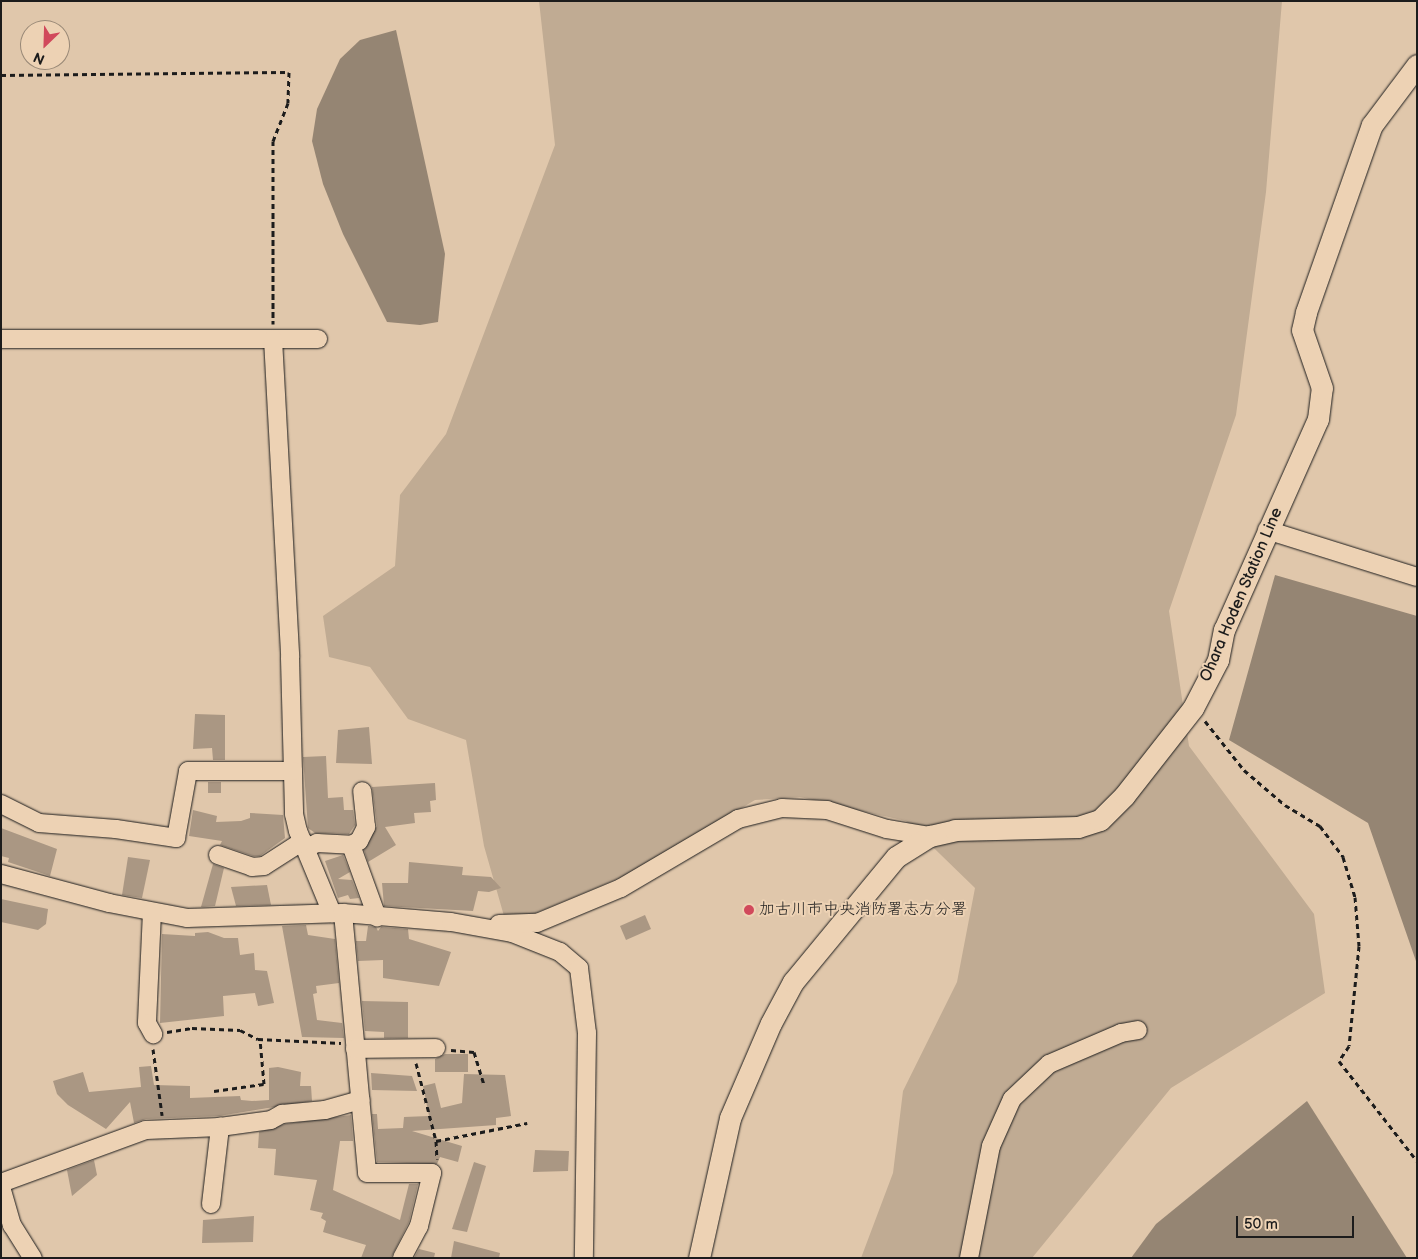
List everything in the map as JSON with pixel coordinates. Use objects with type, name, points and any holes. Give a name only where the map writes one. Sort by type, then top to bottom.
[{"type":"main road","name":"Ohara Hoden Station Line","points":[[702,1252],[730,1118],[771,1023],[793,982],[896,857],[930,836],[955,830],[1078,827],[1100,820],[1124,796],[1193,708],[1218,660],[1224,630],[1318,419],[1322,388],[1302,330],[1306,312],[1372,126],[1417,65]]},
{"type":"street","points":[[273,339],[290,658],[294,814],[305,845],[337,913],[361,1100],[367,1173],[432,1173],[419,1226],[402,1258]]},
{"type":"street","points":[[1,340],[318,339]]},
{"type":"street","points":[[1267,530],[1417,577]]},
{"type":"street","points":[[1,804],[39,823],[116,829],[176,838],[188,772],[293,771]]},
{"type":"street","points":[[218,855],[241,864],[264,866],[305,845],[318,843],[351,845],[359,841],[366,827],[362,791]]},
{"type":"street","points":[[470,926],[536,923],[621,888],[738,819],[782,808],[827,810],[887,829],[930,836]]},
{"type":"street","points":[[351,845],[377,917]]},
{"type":"street","points":[[1,874],[152,912],[187,918],[337,913],[470,926],[512,933],[560,952],[579,968],[587,1033],[584,1258]]},
{"type":"street","points":[[152,912],[147,1023],[154,1034]]},
{"type":"street","points":[[970,1258],[991,1146],[1012,1099],[1049,1064],[1121,1033],[1138,1030]]},
{"type":"street","points":[[354,1046],[436,1048]]},
{"type":"street","points":[[1,1183],[121,1137],[163,1127],[220,1127],[271,1120],[282,1114],[325,1110],[361,1100]]},
{"type":"street","points":[[211,1204],[220,1127]]},
{"type":"street","points":[[1,1187],[12,1225],[33,1258]]},
{"type":"path","points":[[1,75],[289,72],[288,103],[273,141],[273,339]]},
{"type":"path","points":[[1193,708],[1244,770],[1285,806],[1320,826],[1343,857],[1355,896],[1359,946],[1349,1046],[1339,1061],[1417,1161]]},
{"type":"path","points":[[163,1127],[154,1034],[192,1028],[240,1030],[260,1040],[354,1046]]},
{"type":"path","points":[[214,1091],[264,1084],[260,1040]]},
{"type":"path","points":[[413,1048],[436,1141],[527,1123]]},
{"type":"path","points":[[436,1048],[474,1052],[484,1085]]},
{"type":"shaded area","points":[[539,1],[1282,1],[1266,192],[1236,415],[1169,611],[1189,746],[1314,914],[1325,993],[1171,1088],[1032,1258],[861,1258],[893,1173],[903,1091],[957,982],[975,888],[906,821],[800,797],[755,800],[634,872],[531,915],[504,916],[484,846],[466,740],[408,719],[370,667],[329,657],[323,616],[395,566],[400,495],[446,434],[555,145]]},
{"type":"shaded area","points":[[396,30],[445,254],[438,322],[420,325],[387,322],[343,234],[323,184],[312,141],[317,109],[340,59],[360,40]]},
{"type":"shaded area","points":[[1275,575],[1417,616],[1417,964],[1368,823],[1229,740]]},
{"type":"shaded area","points":[[1307,1101],[1407,1258],[1131,1258],[1156,1224]]},
{"type":"building","points":[[195,714],[225,715],[225,760],[213,760],[212,748],[193,749]]},
{"type":"building","points":[[369,727],[372,764],[336,763],[338,730]]},
{"type":"building","points":[[326,756],[328,798],[343,797],[344,810],[353,810],[355,825],[349,834],[315,833],[308,828],[303,757]]},
{"type":"building","points":[[208,782],[221,782],[221,793],[208,793]]},
{"type":"building","points":[[435,783],[436,800],[430,801],[431,812],[414,813],[415,823],[385,827],[396,845],[368,862],[364,850],[377,826],[372,787]]},
{"type":"building","points":[[193,810],[217,816],[216,822],[241,821],[250,818],[250,813],[283,815],[285,838],[260,856],[253,856],[220,845],[222,841],[189,836]]},
{"type":"building","points":[[1,828],[57,849],[50,876],[8,862],[9,858],[1,856]]},
{"type":"building","points":[[343,855],[350,872],[338,879],[352,880],[359,898],[350,899],[348,895],[338,898],[325,861]]},
{"type":"building","points":[[128,857],[150,860],[142,898],[122,895]]},
{"type":"building","points":[[409,862],[463,867],[462,875],[491,877],[501,888],[489,892],[478,891],[473,911],[384,906],[382,883],[408,883]]},
{"type":"building","points":[[213,864],[224,868],[215,906],[201,907]]},
{"type":"building","points":[[267,885],[271,905],[236,906],[231,887]]},
{"type":"building","points":[[1,899],[48,909],[46,924],[38,930],[1,922]]},
{"type":"building","points":[[645,915],[651,929],[626,940],[620,926]]},
{"type":"building","points":[[306,925],[308,935],[335,939],[339,983],[316,986],[317,993],[313,994],[317,1020],[342,1023],[344,1038],[302,1037],[282,926]]},
{"type":"building","points":[[368,926],[376,927],[378,931],[381,927],[408,929],[409,939],[451,952],[439,986],[383,978],[383,960],[358,961],[356,941],[366,941]]},
{"type":"building","points":[[208,932],[224,938],[238,938],[240,955],[254,953],[255,970],[267,971],[274,1003],[258,1006],[255,993],[223,996],[224,1016],[160,1023],[162,934],[195,936],[195,933]]},
{"type":"building","points":[[362,1001],[408,1002],[408,1038],[384,1038],[384,1032],[365,1031]]},
{"type":"building","points":[[445,1054],[468,1054],[468,1072],[435,1072],[435,1059]]},
{"type":"building","points":[[151,1066],[154,1085],[190,1086],[190,1098],[240,1096],[241,1100],[252,1101],[269,1100],[269,1068],[278,1067],[301,1072],[300,1086],[311,1086],[312,1101],[219,1116],[146,1119],[134,1123],[130,1102],[106,1129],[68,1105],[57,1094],[53,1081],[83,1072],[89,1092],[141,1087],[139,1067]]},
{"type":"building","points":[[371,1073],[412,1076],[417,1091],[372,1090]]},
{"type":"building","points":[[464,1074],[505,1075],[511,1116],[496,1118],[496,1125],[412,1131],[462,1146],[458,1162],[440,1157],[437,1164],[377,1162],[372,1114],[377,1114],[378,1129],[403,1128],[404,1117],[429,1116],[423,1086],[435,1083],[441,1108],[462,1103]]},
{"type":"building","points":[[351,1115],[353,1141],[340,1141],[333,1190],[400,1220],[409,1184],[418,1184],[409,1222],[391,1258],[361,1258],[366,1245],[323,1232],[326,1221],[321,1218],[323,1213],[310,1210],[317,1180],[274,1175],[276,1149],[258,1148],[259,1132],[285,1124]]},
{"type":"building","points":[[535,1150],[569,1151],[568,1171],[533,1172]]},
{"type":"building","points":[[94,1160],[97,1175],[72,1196],[67,1170]]},
{"type":"building","points":[[474,1162],[486,1166],[467,1232],[452,1229]]},
{"type":"building","points":[[254,1216],[253,1242],[202,1243],[203,1220]]},
{"type":"building","points":[[454,1241],[500,1253],[499,1258],[451,1258]]},
{"type":"building","points":[[419,1249],[435,1253],[434,1258],[414,1258]]},
{"type":"place","name":"加古川市中央消防署志方分署","points":[[749,910]]}]
